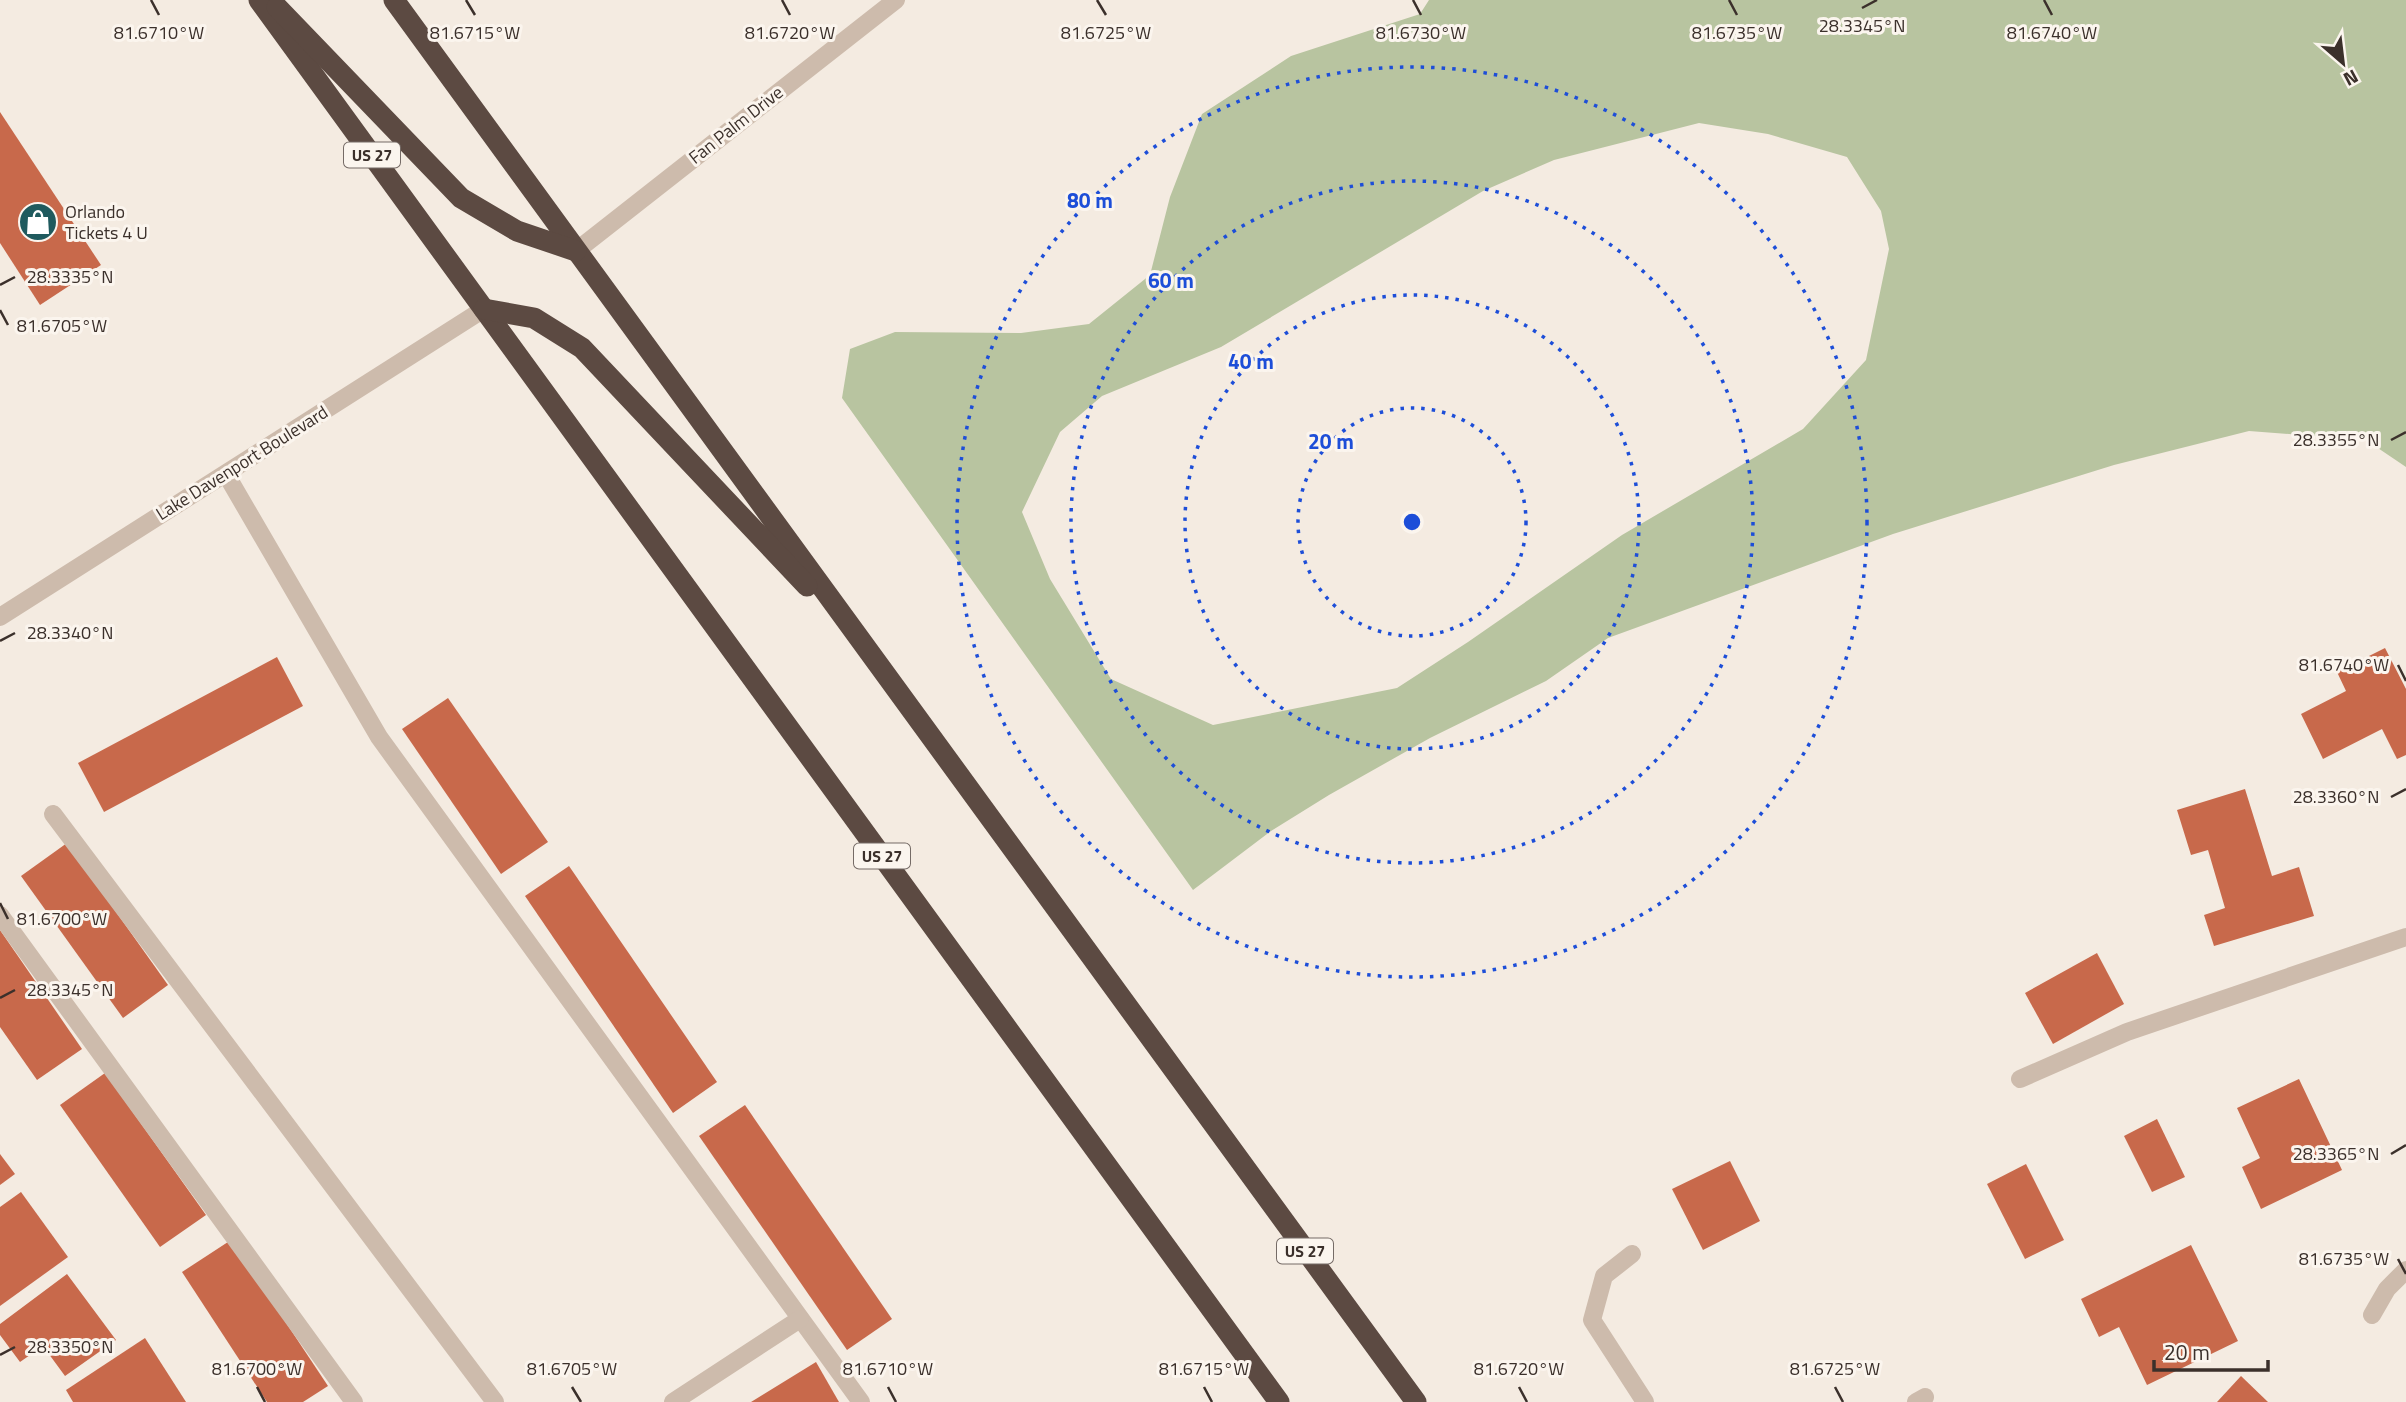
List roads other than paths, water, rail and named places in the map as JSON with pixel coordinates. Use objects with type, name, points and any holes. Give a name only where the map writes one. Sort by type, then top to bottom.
[{"type":"highway","name":"US 27","points":[[259,0],[1279,1402]]},
{"type":"highway","points":[[271,0],[461,198],[517,231],[576,251]]},
{"type":"highway","name":"US 27","points":[[394,0],[1416,1402]]},
{"type":"highway","points":[[484,309],[534,318],[582,348],[868,651]]},
{"type":"street","name":"Fan Palm Drive","points":[[576,251],[896,0]]},
{"type":"street","name":"Lake Davenport Boulevard","points":[[0,617],[484,309]]},
{"type":"street","points":[[226,474],[379,737],[860,1402]]},
{"type":"street","points":[[53,814],[495,1402]]},
{"type":"street","points":[[0,915],[354,1402]]},
{"type":"street","points":[[2020,1079],[2127,1032],[2406,937]]},
{"type":"street","points":[[1632,1254],[1604,1276],[1592,1320],[1645,1402]]},
{"type":"street","points":[[2372,1315],[2387,1289],[2406,1270]]},
{"type":"street","points":[[673,1402],[800,1319]]},
{"type":"place","name":"Orlando Tickets 4 U","points":[[38,222]]}]
